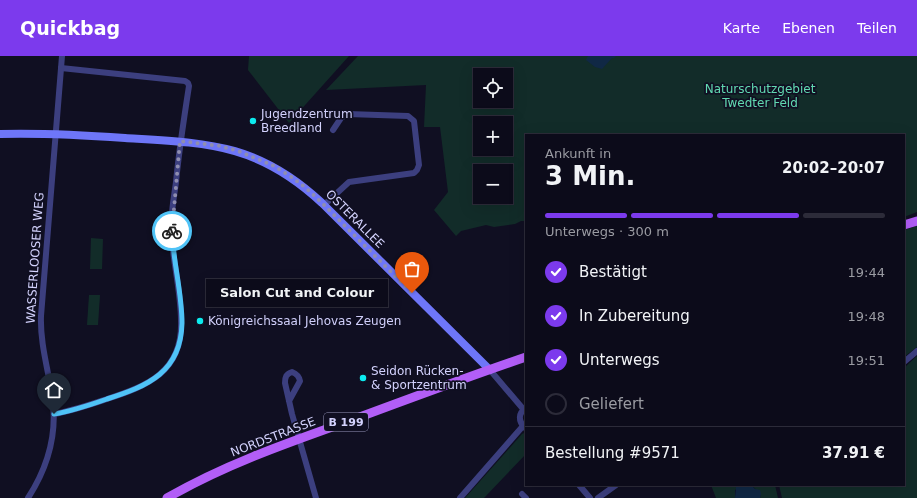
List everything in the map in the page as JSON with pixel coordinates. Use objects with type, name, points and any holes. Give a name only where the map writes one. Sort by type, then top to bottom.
[{"type":"main road","points":[[905,225],[917,221]]},
{"type":"main road","name":"NORDSTRASSE","points":[[167,498],[208,476],[240,462],[299,439],[525,357]]},
{"type":"street","name":"WASSERLOOSER WEG","points":[[28,498],[44,469],[50,451],[54,426],[52,397],[42,348],[40,316],[62,56]]},
{"type":"street","points":[[54,414],[95,403],[143,386],[166,369],[175,354],[179,344],[182,323],[171,227],[180,141],[189,86],[185,81],[61,68]]},
{"type":"street","points":[[324,205],[349,182],[414,173],[418,170],[419,165],[414,121],[408,116],[348,114],[341,118],[333,130]]},
{"type":"street","name":"OSTERALLEE","points":[[0,134],[55,133],[180,141],[220,146],[255,157],[272,165],[306,188],[324,205],[490,370],[525,409]]},
{"type":"street","points":[[905,361],[917,351]]},
{"type":"street","points":[[289,401],[316,498]]},
{"type":"street","points":[[460,498],[524,427],[520,420],[520,416],[525,409]]},
{"type":"street","points":[[580,486],[590,498]]},
{"type":"street","points":[[598,498],[615,486]]},
{"type":"green space","points":[[249,56],[349,56],[289,123],[248,70]]},
{"type":"green space","name":"Naturschutzgebiet Twedter Feld","points":[[358,56],[917,56],[917,212],[905,217],[905,134],[525,134],[525,221],[494,227],[486,225],[461,231],[456,236],[434,210],[448,192],[440,127],[424,127],[426,85],[326,90]]},
{"type":"green space","points":[[917,226],[917,347],[905,356],[905,230]]},
{"type":"green space","points":[[91,238],[103,239],[102,269],[90,269]]},
{"type":"green space","points":[[89,295],[100,295],[98,325],[87,325]]},
{"type":"green space","points":[[917,356],[917,498],[782,498],[779,486],[905,486],[905,367]]},
{"type":"green space","points":[[525,432],[525,455],[484,498],[465,498]]},
{"type":"green space","points":[[711,486],[741,486],[735,490],[735,498],[716,498]]},
{"type":"green space","points":[[752,486],[775,486],[778,498],[760,498],[761,494]]},
{"type":"water","points":[[588,56],[616,56],[612,58],[602,69],[595,67],[586,60]]},
{"type":"water","points":[[752,486],[755,489],[760,490],[760,498],[735,498],[736,487]]},
{"type":"way so far","points":[[172,231],[172,212],[180,141],[220,146],[247,154],[272,165],[306,188],[335,215],[412,293]]},
{"type":"place","name":"Jugendzentrum Breedland","points":[[253,121]]},
{"type":"place","name":"Salon Cut and Colour","points":[[412,293]]},
{"type":"place","name":"Königreichssaal Jehovas Zeugen","points":[[200,321]]},
{"type":"place","name":"Seidon Rücken- & Sportzentrum","points":[[363,378]]},
{"type":"route","points":[[54,414],[95,403],[143,386],[166,369],[172,360],[179,344],[182,323],[172,231]]}]
